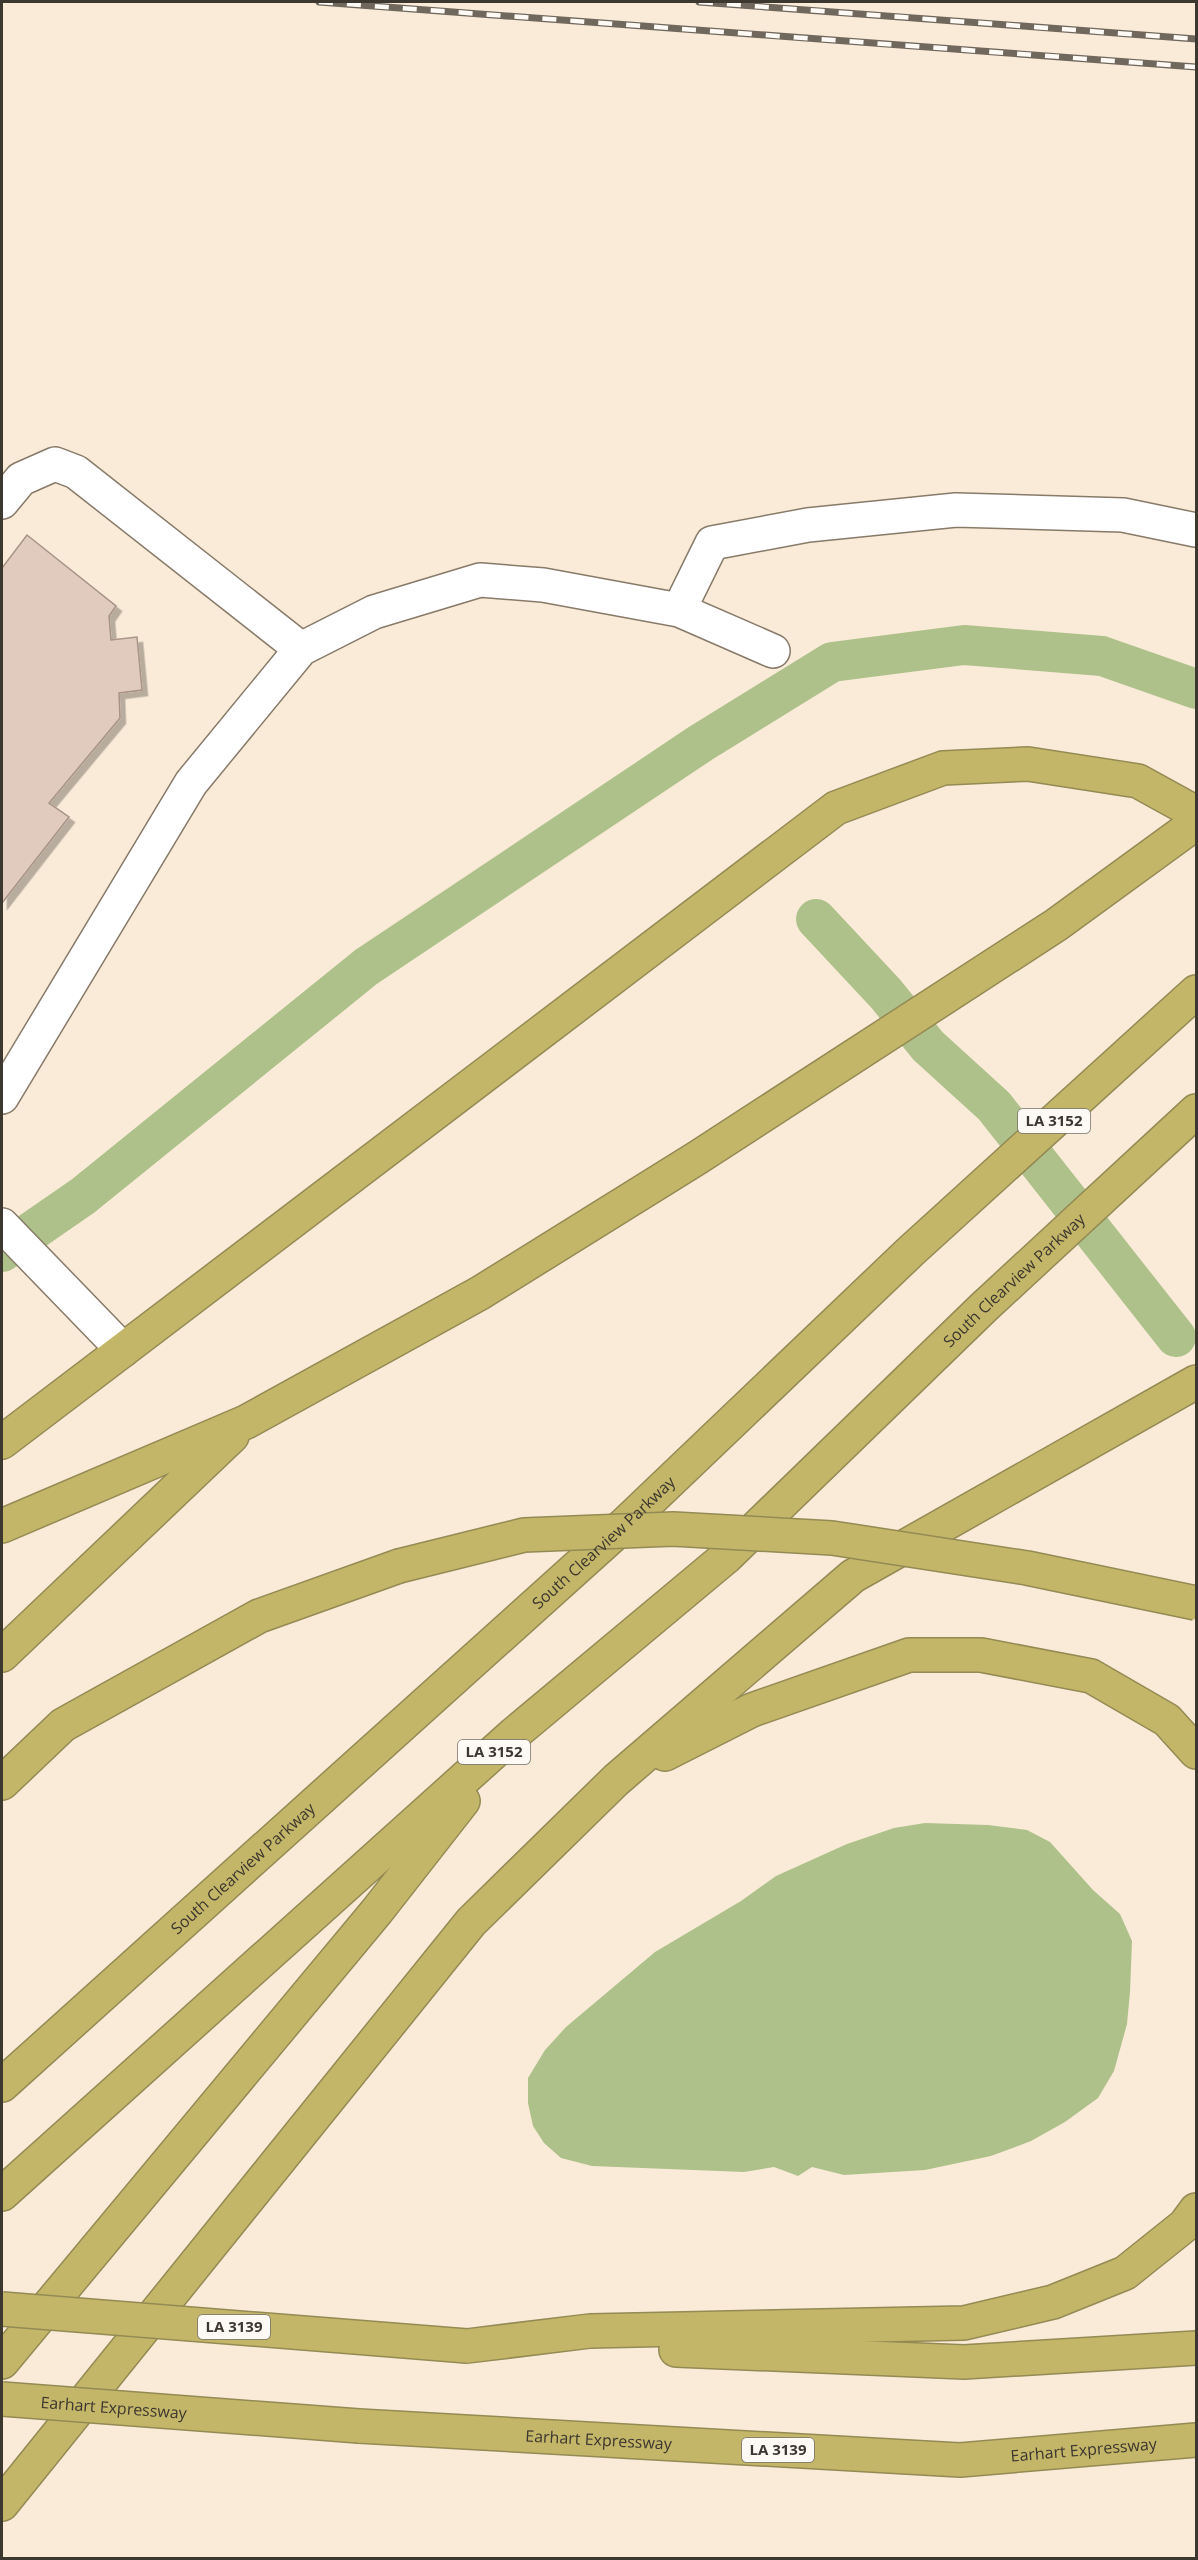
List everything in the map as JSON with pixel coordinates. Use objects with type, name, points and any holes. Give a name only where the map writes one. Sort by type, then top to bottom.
[{"type":"highway","points":[[2,1442],[836,808],[942,768],[1028,764],[1138,781],[1197,813]]},
{"type":"highway","points":[[2,1526],[246,1422],[480,1293],[697,1158],[1056,926],[1197,823]]},
{"type":"highway","name":"South Clearview Parkway","points":[[2,2085],[624,1525],[911,1251],[1197,992]]},
{"type":"highway","name":"South Clearview Parkway","points":[[2,2194],[514,1734],[726,1557],[984,1307],[1197,1112]]},
{"type":"highway","points":[[2,2504],[471,1922],[616,1780],[854,1576],[1197,1382]]},
{"type":"highway","points":[[2,1655],[246,1422]]},
{"type":"highway","points":[[2,1783],[63,1725],[259,1616],[399,1566],[524,1535],[672,1529],[832,1538],[1027,1568],[1197,1603]]},
{"type":"highway","points":[[616,1780],[752,1710],[909,1655],[981,1655],[1091,1676],[1167,1720],[1197,1752]]},
{"type":"highway","points":[[2,2362],[377,1911],[514,1734]]},
{"type":"highway","points":[[467,2346],[590,2331],[964,2323],[1053,2302],[1125,2273],[1185,2225],[1197,2210]]},
{"type":"highway","name":"LA 3139","points":[[2,2309],[467,2346],[752,2352],[964,2362],[1197,2348]]},
{"type":"highway","name":"Earhart Expressway","points":[[2,2399],[358,2426],[960,2460],[1197,2440]]},
{"type":"lane","points":[[2,502],[21,478],[55,464],[76,472],[301,649]]},
{"type":"lane","points":[[679,610],[712,543],[808,525],[956,510],[1123,515],[1197,530]]},
{"type":"lane","points":[[2,1096],[191,783],[301,649],[374,612],[480,580],[543,585],[679,610],[773,651]]},
{"type":"lane","points":[[2,1225],[123,1350]]},
{"type":"shaded area","points":[[925,1823],[988,1825],[1027,1830],[1050,1842],[1093,1890],[1120,1914],[1132,1941],[1127,2024],[1114,2071],[1098,2098],[1065,2122],[1031,2141],[991,2156],[925,2170],[844,2175],[812,2167],[798,2176],[774,2167],[744,2172],[592,2166],[561,2158],[544,2143],[533,2126],[528,2103],[528,2078],[545,2050],[566,2027],[655,1952],[741,1901],[776,1876],[847,1844],[894,1828]]},
{"type":"building","points":[[27,535],[116,606],[109,616],[111,640],[137,637],[142,690],[119,693],[120,718],[49,803],[69,817],[2,903],[2,568]]},
{"type":"waterway","points":[[2,1252],[83,1196],[366,967],[701,743],[832,662],[964,645],[1102,656],[1196,689]]},
{"type":"waterway","points":[[816,919],[886,994],[928,1046],[994,1106],[1176,1337]]},
{"type":"waterway","points":[[952,1080],[960,1074]]},
{"type":"waterway","points":[[965,1093],[974,1087]]},
{"type":"railway","points":[[319,2],[1196,67]]},
{"type":"railway","points":[[699,2],[1196,39]]}]
